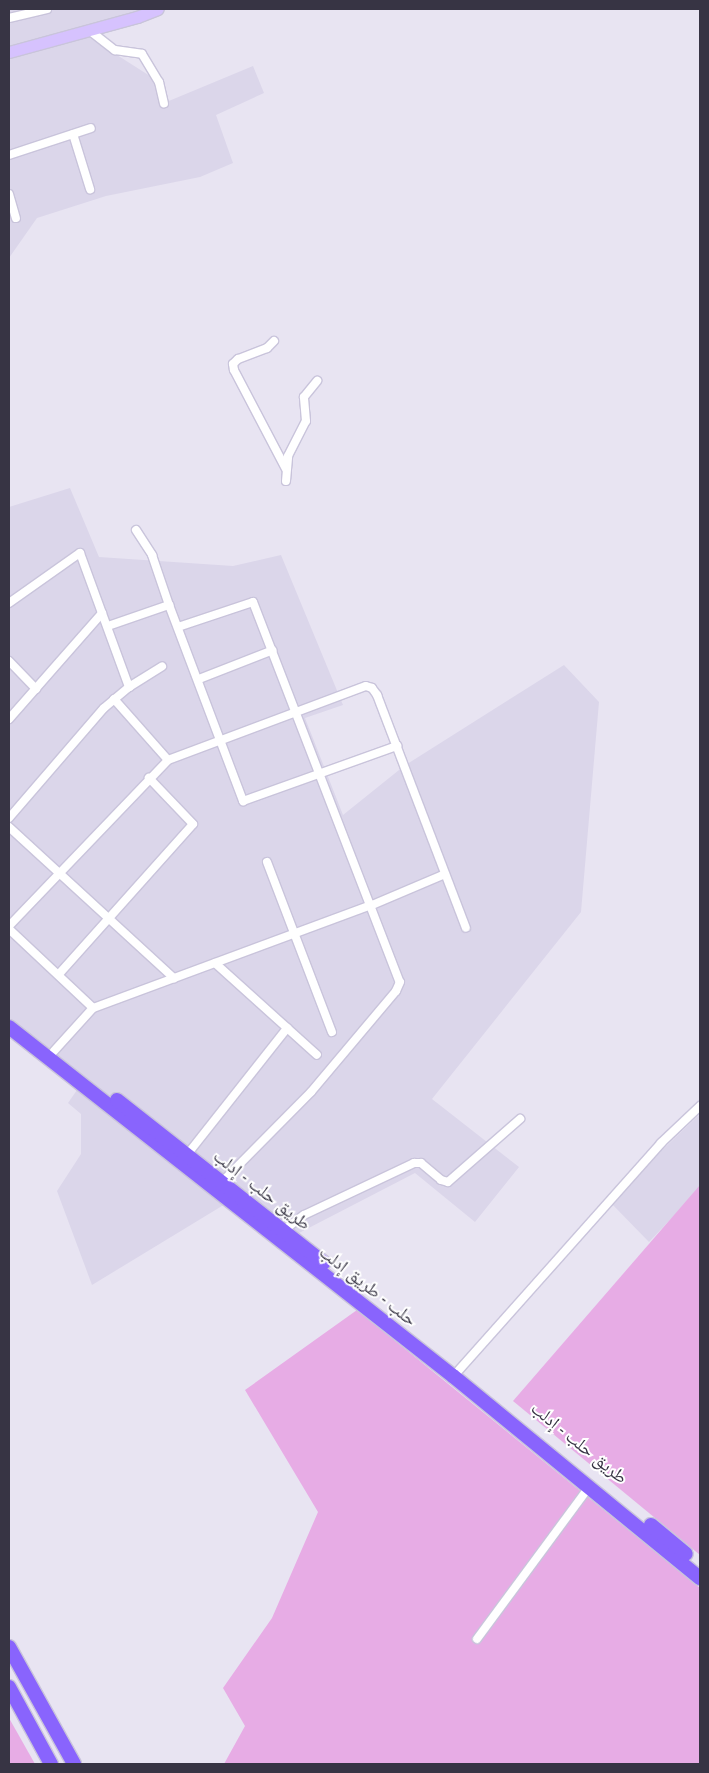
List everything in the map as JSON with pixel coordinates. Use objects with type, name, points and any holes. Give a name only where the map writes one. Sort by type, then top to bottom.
[{"type":"highway","name":"طريق حلب - إدلب","points":[[9,1016],[51,1054],[700,1566]]},
{"type":"highway","points":[[9,1027],[51,1054]]},
{"type":"highway","points":[[456,1373],[589,1487],[700,1578]]},
{"type":"highway","points":[[9,1647],[74,1764]]},
{"type":"highway","points":[[9,1687],[51,1764]]},
{"type":"street","points":[[9,18],[45,9]]},
{"type":"street","points":[[9,52],[158,9]]},
{"type":"street","points":[[88,30],[115,50],[142,54],[159,82],[164,103]]},
{"type":"street","points":[[9,155],[91,128]]},
{"type":"street","points":[[73,134],[90,188]]},
{"type":"street","points":[[9,194],[16,218]]},
{"type":"street","points":[[274,341],[267,348],[238,359],[234,364],[234,370],[286,469]]},
{"type":"street","points":[[286,481],[288,456],[306,421],[304,397],[317,381]]},
{"type":"street","points":[[136,530],[152,555],[243,801],[397,746]]},
{"type":"street","points":[[9,603],[80,553],[129,687]]},
{"type":"street","points":[[178,627],[253,602],[372,905],[400,982],[396,991],[311,1092],[226,1178]]},
{"type":"street","points":[[108,626],[169,605]]},
{"type":"street","points":[[9,719],[102,613]]},
{"type":"street","points":[[199,679],[273,650]]},
{"type":"street","points":[[9,661],[36,688]]},
{"type":"street","points":[[9,818],[114,699],[162,666]]},
{"type":"street","points":[[93,1008],[9,927],[168,760],[366,686],[372,688],[397,746],[466,928]]},
{"type":"street","points":[[114,699],[168,760]]},
{"type":"street","points":[[59,974],[193,824],[149,778]]},
{"type":"street","points":[[9,827],[174,978]]},
{"type":"street","points":[[266,862],[332,1032]]},
{"type":"street","points":[[51,1054],[93,1008],[372,905],[445,874]]},
{"type":"street","points":[[215,963],[317,1055]]},
{"type":"street","points":[[190,1151],[288,1028]]},
{"type":"street","points":[[456,1373],[661,1143],[700,1106]]},
{"type":"street","points":[[279,1234],[304,1215],[414,1162],[421,1163],[441,1180],[448,1182],[520,1119]]},
{"type":"street","points":[[477,1639],[589,1487]]},
{"type":"shaded area","points":[[9,9],[156,9],[87,36],[150,76],[164,103],[253,66],[264,93],[216,115],[233,163],[200,177],[106,196],[37,218],[9,258]]},
{"type":"shaded area","points":[[70,488],[99,557],[233,566],[281,555],[343,705],[305,718],[343,815],[404,766],[564,665],[599,702],[581,912],[432,1099],[519,1167],[475,1222],[415,1173],[299,1233],[245,1192],[92,1285],[57,1191],[81,1154],[81,1114],[68,1103],[77,1090],[9,1037],[9,507]]},
{"type":"shaded area","points":[[700,1114],[700,1188],[649,1242],[609,1201]]},
{"type":"shaded area","points":[[700,1185],[700,1555],[513,1401]]},
{"type":"shaded area","points":[[357,1310],[700,1588],[700,1764],[224,1764],[245,1726],[223,1688],[272,1618],[318,1512],[245,1390]]},
{"type":"shaded area","points":[[9,1718],[35,1764],[9,1764]]}]
